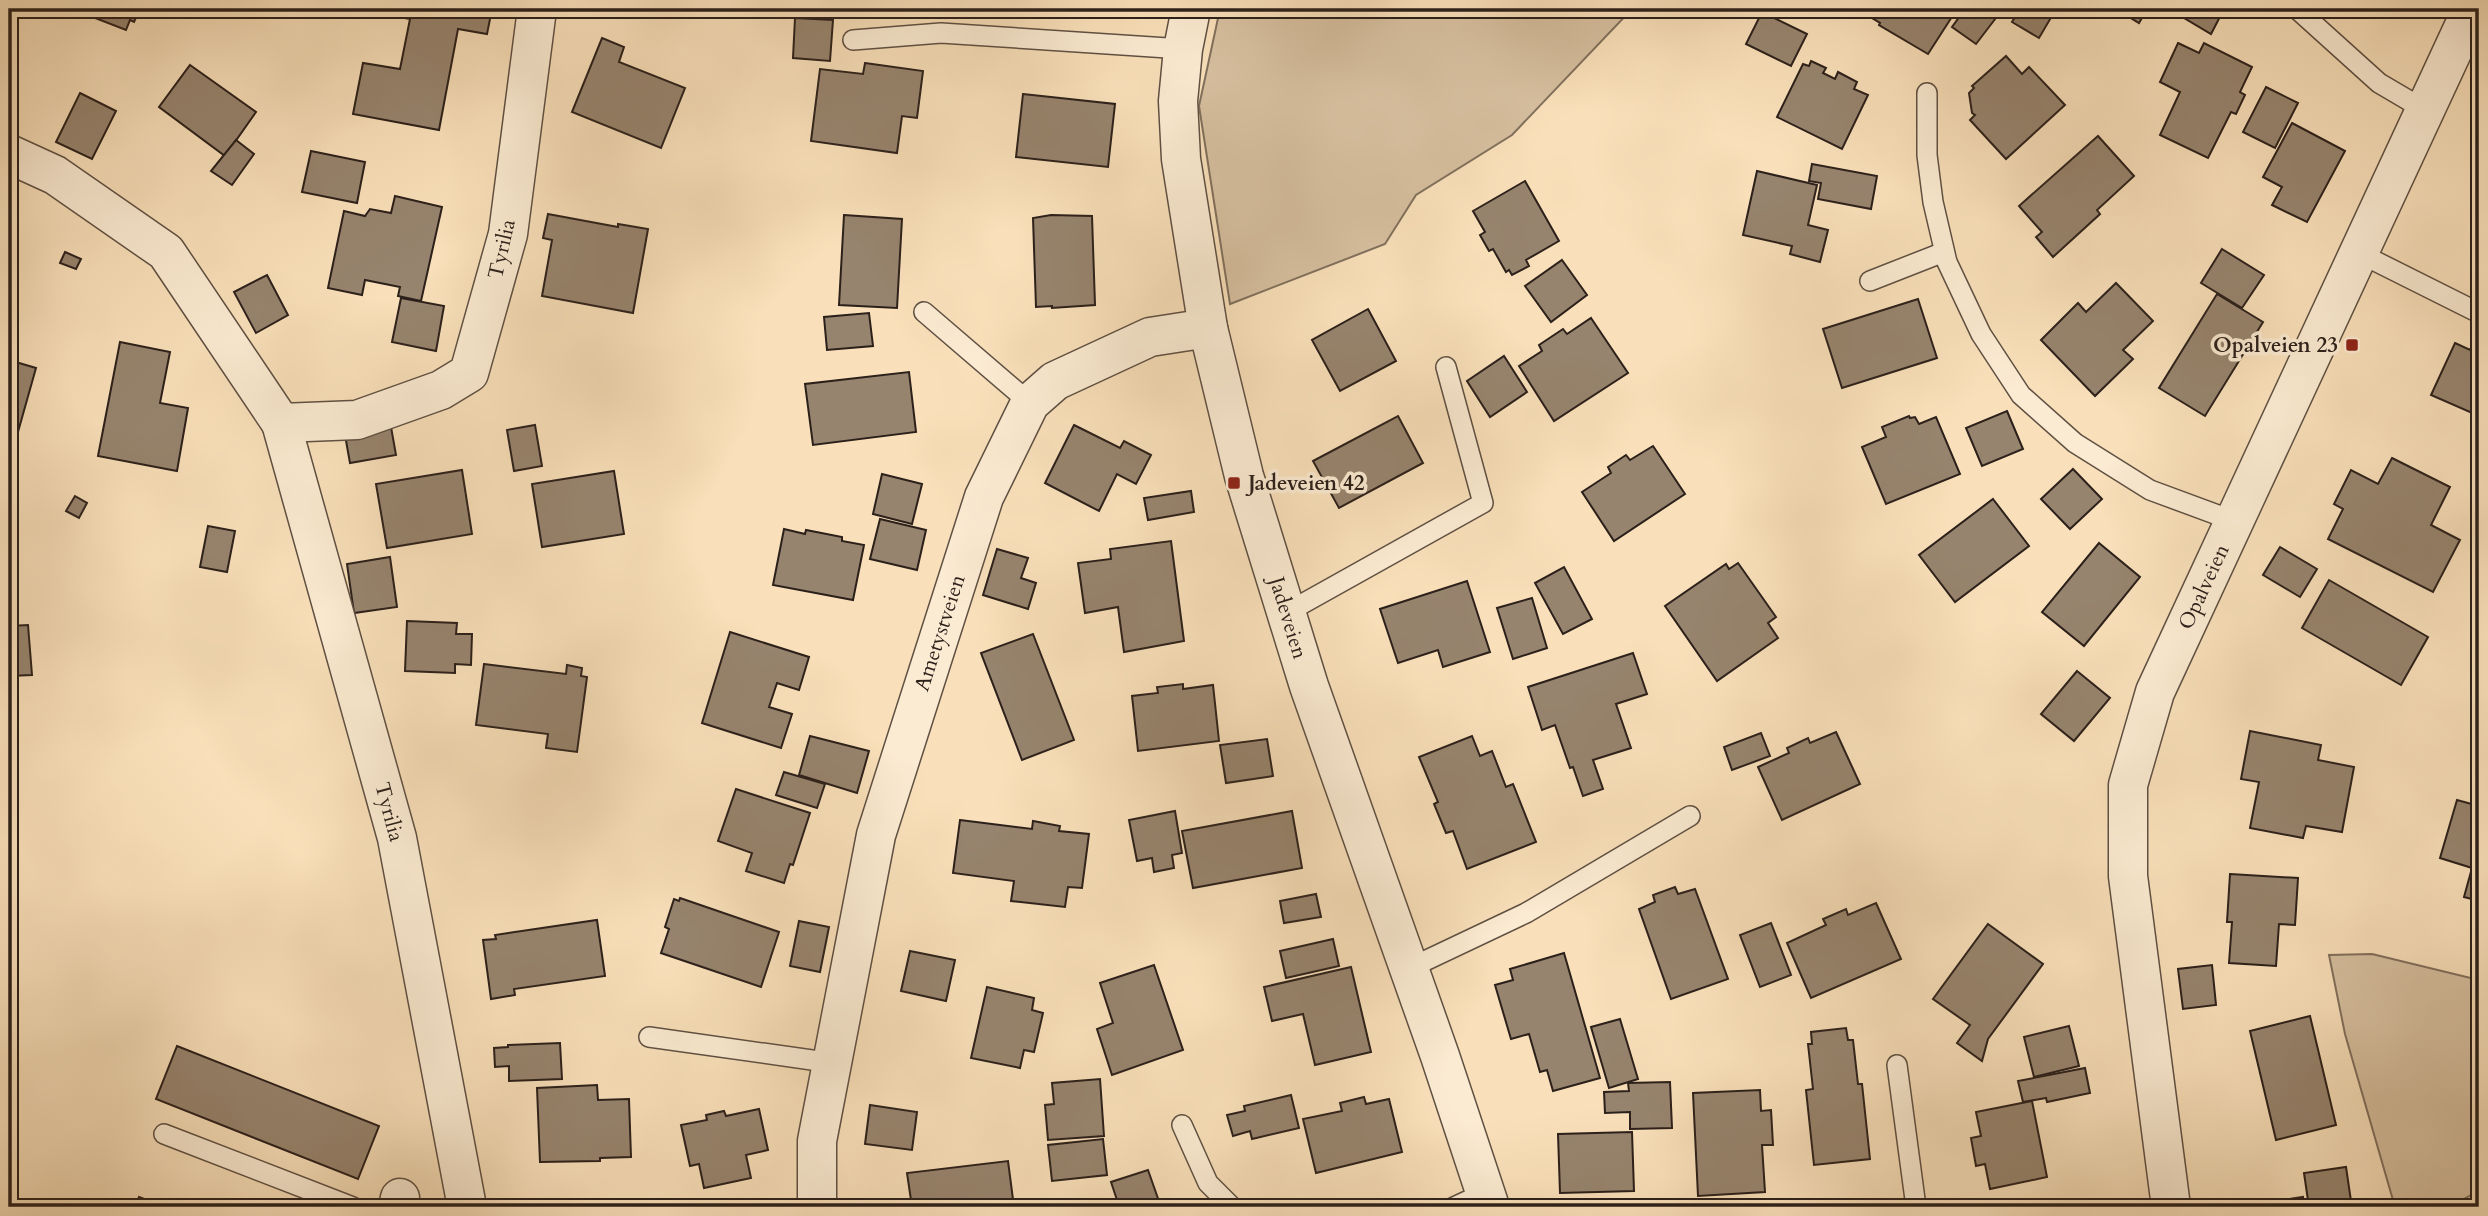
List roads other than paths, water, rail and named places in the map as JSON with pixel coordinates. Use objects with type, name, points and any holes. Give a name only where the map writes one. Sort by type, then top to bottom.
[{"type":"street","name":"Tyrilia","points":[[281,423],[357,420],[442,390],[469,373],[508,233],[537,9]]},
{"type":"street","name":"Jadeveien","points":[[1191,9],[1178,101],[1181,159],[1208,328],[1244,476],[1309,686],[1410,968],[1476,1203]]},
{"type":"street","name":"Opalveien","points":[[2171,1207],[2128,876],[2128,785],[2155,692],[2472,9]]},
{"type":"street","name":"Tyrilia","points":[[9,154],[55,175],[166,252],[281,423],[397,838],[467,1207]]},
{"type":"street","name":"Ametystveien","points":[[817,1207],[817,1141],[876,835],[984,497],[1030,403],[1055,382],[1150,337],[1208,328]]},
{"type":"lane","points":[[2297,9],[2379,83],[2425,110]]},
{"type":"lane","points":[[853,40],[941,33],[1184,49]]},
{"type":"lane","points":[[1927,93],[1927,155],[1933,202],[1947,262],[1981,334],[2021,395],[2075,443],[2150,490],[2234,521]]},
{"type":"lane","points":[[1870,281],[1944,252]]},
{"type":"lane","points":[[2359,253],[2479,313]]},
{"type":"lane","points":[[924,312],[1030,403]]},
{"type":"lane","points":[[1286,613],[1483,503],[1446,367]]},
{"type":"lane","points":[[1410,968],[1526,913],[1690,816]]},
{"type":"lane","points":[[649,1037],[834,1063]]},
{"type":"lane","points":[[1897,1065],[1916,1207]]},
{"type":"lane","points":[[1182,1125],[1208,1183],[1232,1207]]},
{"type":"lane","points":[[164,1134],[352,1207]]},
{"type":"place","name":"Opalveien 23","points":[[2352,345]]},
{"type":"place","name":"Jadeveien 42","points":[[1234,483]]}]
